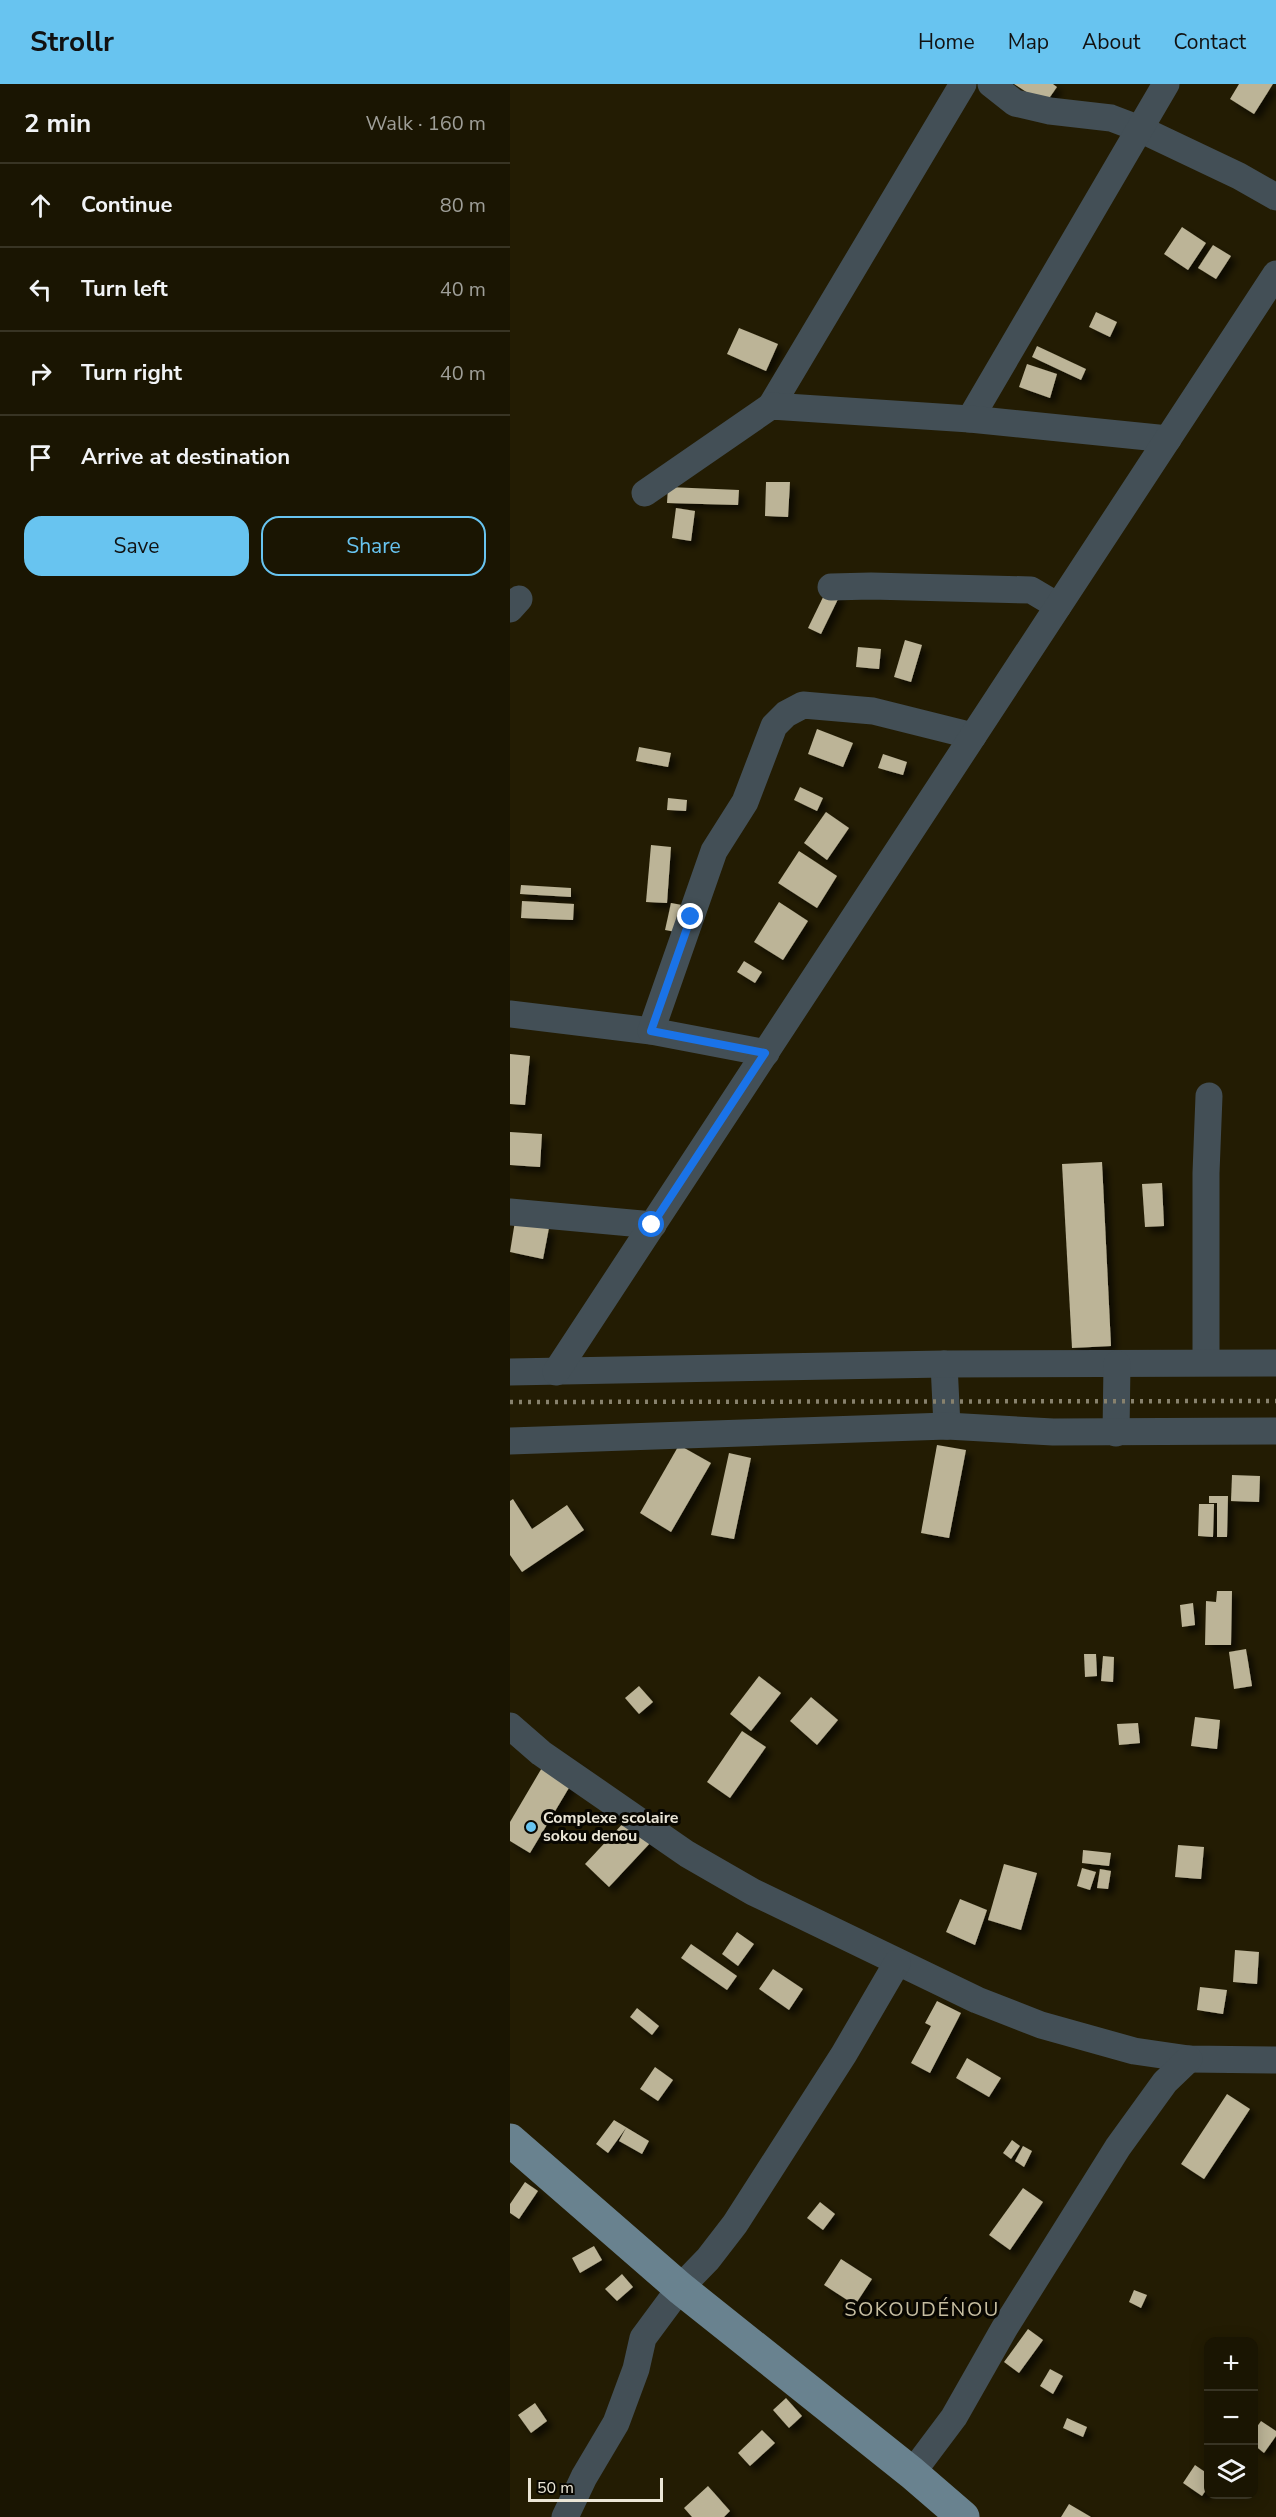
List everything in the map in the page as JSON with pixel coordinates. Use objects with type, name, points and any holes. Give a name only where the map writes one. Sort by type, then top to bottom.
[{"type":"main road","points":[[510,2140],[680,2288],[912,2473],[963,2517]]},
{"type":"street","points":[[645,493],[771,406],[963,84]]},
{"type":"street","points":[[991,84],[1015,103],[1050,111],[1111,118],[1140,129],[1239,176],[1276,197]]},
{"type":"street","points":[[970,419],[1166,84]]},
{"type":"street","points":[[556,1372],[1276,274]]},
{"type":"street","points":[[771,406],[970,419],[1168,439]]},
{"type":"street","points":[[831,587],[1031,590],[1058,606]]},
{"type":"street","points":[[651,1031],[714,851],[746,802],[774,726],[786,714],[803,705],[873,711],[973,736]]},
{"type":"street","points":[[510,1014],[651,1031],[765,1053]]},
{"type":"street","points":[[1206,1362],[1206,1173],[1209,1096]]},
{"type":"street","points":[[510,1212],[652,1225]]},
{"type":"street","points":[[510,1372],[944,1364],[1276,1363]]},
{"type":"street","points":[[944,1364],[947,1426]]},
{"type":"street","points":[[1116,1433],[1117,1364]]},
{"type":"street","points":[[512,1444],[764,1430],[947,1426],[1116,1433],[1276,1431]]},
{"type":"street","points":[[510,1726],[541,1753],[687,1854],[753,1892],[977,2000],[1041,2025],[1153,2054],[1189,2059],[1276,2060]]},
{"type":"street","points":[[565,2517],[584,2477],[616,2424],[636,2369],[643,2338],[680,2288],[708,2259],[735,2223],[844,2054],[897,1963]]},
{"type":"street","points":[[1153,2054],[1165,2082]]},
{"type":"street","points":[[912,2473],[954,2417],[1004,2329],[1095,2181],[1165,2082],[1189,2059]]},
{"type":"building","points":[[1014,84],[1053,84],[1057,87],[1045,104]]},
{"type":"building","points":[[1239,84],[1273,84],[1254,114],[1230,99]]},
{"type":"building","points":[[1182,227],[1206,243],[1188,270],[1164,254]]},
{"type":"building","points":[[1213,245],[1231,256],[1216,279],[1198,268]]},
{"type":"building","points":[[1096,312],[1117,322],[1110,337],[1089,327]]},
{"type":"building","points":[[739,328],[778,344],[766,371],[727,354]]},
{"type":"building","points":[[1037,346],[1086,369],[1081,380],[1032,357]]},
{"type":"building","points":[[1027,364],[1057,374],[1050,398],[1019,387]]},
{"type":"building","points":[[766,482],[790,482],[788,517],[765,516]]},
{"type":"building","points":[[668,487],[739,490],[738,505],[667,503]]},
{"type":"building","points":[[676,508],[695,511],[691,541],[672,538]]},
{"type":"building","points":[[827,589],[840,595],[821,634],[808,628]]},
{"type":"building","points":[[905,640],[922,645],[911,682],[894,677]]},
{"type":"building","points":[[858,647],[881,649],[879,669],[856,667]]},
{"type":"building","points":[[817,729],[853,743],[843,767],[808,754]]},
{"type":"building","points":[[639,747],[671,753],[668,767],[636,761]]},
{"type":"building","points":[[883,754],[907,762],[903,775],[878,768]]},
{"type":"building","points":[[800,787],[823,798],[817,811],[794,800]]},
{"type":"building","points":[[668,798],[687,800],[686,811],[667,810]]},
{"type":"building","points":[[826,812],[849,828],[827,860],[804,843]]},
{"type":"building","points":[[651,845],[671,847],[667,903],[646,902]]},
{"type":"building","points":[[799,851],[837,876],[817,908],[778,883]]},
{"type":"building","points":[[521,885],[571,888],[571,897],[520,894]]},
{"type":"building","points":[[522,901],[574,904],[573,920],[521,918]]},
{"type":"building","points":[[779,902],[808,921],[783,960],[754,942]]},
{"type":"building","points":[[671,903],[682,905],[676,932],[665,930]]},
{"type":"building","points":[[744,961],[762,972],[755,983],[737,972]]},
{"type":"building","points":[[510,1054],[530,1056],[525,1105],[510,1104]]},
{"type":"building","points":[[510,1132],[542,1134],[540,1167],[510,1165]]},
{"type":"building","points":[[1102,1162],[1111,1346],[1072,1348],[1062,1164]]},
{"type":"building","points":[[1162,1183],[1164,1226],[1145,1227],[1142,1184]]},
{"type":"building","points":[[515,1221],[549,1228],[543,1259],[510,1252]]},
{"type":"building","points":[[679,1445],[711,1463],[671,1532],[640,1513]]},
{"type":"building","points":[[937,1445],[966,1450],[949,1538],[921,1533]]},
{"type":"building","points":[[729,1453],[751,1458],[734,1539],[711,1535]]},
{"type":"building","points":[[1232,1475],[1260,1476],[1259,1502],[1231,1501]]},
{"type":"building","points":[[1209,1496],[1228,1496],[1227,1537],[1217,1537],[1217,1503],[1209,1503]]},
{"type":"building","points":[[513,1499],[532,1529],[567,1505],[584,1530],[522,1572],[510,1555],[510,1501]]},
{"type":"building","points":[[1199,1504],[1214,1504],[1213,1537],[1198,1536]]},
{"type":"building","points":[[1217,1591],[1232,1591],[1231,1645],[1205,1645],[1206,1601],[1216,1602]]},
{"type":"building","points":[[1193,1603],[1195,1625],[1182,1627],[1180,1605]]},
{"type":"building","points":[[1246,1649],[1252,1686],[1234,1689],[1229,1652]]},
{"type":"building","points":[[1084,1654],[1096,1654],[1097,1676],[1085,1677]]},
{"type":"building","points":[[1103,1656],[1114,1657],[1113,1682],[1101,1681]]},
{"type":"building","points":[[759,1676],[781,1693],[751,1731],[730,1714]]},
{"type":"building","points":[[639,1686],[653,1702],[639,1714],[625,1698]]},
{"type":"building","points":[[811,1697],[838,1720],[817,1745],[790,1721]]},
{"type":"building","points":[[1195,1717],[1220,1720],[1217,1749],[1191,1746]]},
{"type":"building","points":[[1138,1723],[1140,1743],[1119,1745],[1117,1724]]},
{"type":"building","points":[[742,1731],[766,1747],[730,1798],[707,1782]]},
{"type":"building","points":[[553,1749],[582,1766],[530,1853],[510,1841],[510,1822]]},
{"type":"building","points":[[628,1818],[652,1841],[609,1887],[585,1864]]},
{"type":"building","points":[[1178,1845],[1204,1847],[1201,1879],[1175,1877]]},
{"type":"building","points":[[1083,1850],[1111,1853],[1109,1866],[1082,1863]]},
{"type":"building","points":[[1004,1864],[1037,1873],[1021,1930],[988,1920]]},
{"type":"building","points":[[1082,1868],[1096,1872],[1090,1890],[1077,1886]]},
{"type":"building","points":[[1100,1869],[1111,1871],[1108,1889],[1097,1888]]},
{"type":"building","points":[[960,1899],[987,1910],[975,1945],[946,1932]]},
{"type":"building","points":[[737,1932],[754,1944],[738,1966],[722,1954]]},
{"type":"building","points":[[691,1944],[737,1976],[727,1990],[681,1958]]},
{"type":"building","points":[[1235,1950],[1259,1952],[1257,1984],[1233,1982]]},
{"type":"building","points":[[773,1969],[803,1989],[789,2010],[759,1989]]},
{"type":"building","points":[[1200,1987],[1227,1990],[1223,2014],[1197,2010]]},
{"type":"building","points":[[937,2001],[961,2013],[930,2073],[911,2063],[931,2026],[925,2023]]},
{"type":"building","points":[[637,2008],[659,2026],[652,2035],[630,2017]]},
{"type":"building","points":[[967,2058],[1001,2078],[989,2097],[956,2078]]},
{"type":"building","points":[[655,2067],[673,2080],[658,2101],[640,2089]]},
{"type":"building","points":[[1227,2094],[1250,2109],[1204,2179],[1181,2164]]},
{"type":"building","points":[[614,2120],[649,2141],[642,2154],[619,2141],[626,2128],[608,2153],[596,2144]]},
{"type":"building","points":[[1012,2140],[1020,2146],[1011,2159],[1003,2153]]},
{"type":"building","points":[[1023,2146],[1032,2151],[1024,2167],[1015,2161]]},
{"type":"building","points":[[525,2182],[538,2191],[519,2219],[510,2213],[510,2204]]},
{"type":"building","points":[[1023,2188],[1043,2202],[1010,2250],[989,2235]]},
{"type":"building","points":[[820,2202],[835,2214],[823,2230],[807,2218]]},
{"type":"building","points":[[594,2246],[602,2260],[580,2273],[572,2258]]},
{"type":"building","points":[[841,2259],[872,2279],[855,2305],[824,2285]]},
{"type":"building","points":[[622,2274],[633,2287],[617,2301],[605,2289]]},
{"type":"building","points":[[1134,2290],[1147,2295],[1141,2308],[1129,2302]]},
{"type":"building","points":[[1028,2329],[1043,2340],[1019,2373],[1004,2362]]},
{"type":"building","points":[[1050,2369],[1063,2376],[1053,2394],[1040,2386]]},
{"type":"building","points":[[786,2398],[802,2416],[789,2428],[773,2410]]},
{"type":"building","points":[[535,2403],[547,2421],[531,2433],[518,2415]]},
{"type":"building","points":[[1067,2418],[1087,2427],[1083,2437],[1063,2428]]},
{"type":"building","points":[[1261,2421],[1276,2431],[1276,2436],[1264,2453],[1258,2448],[1258,2425]]},
{"type":"building","points":[[762,2430],[775,2443],[750,2466],[738,2453]]},
{"type":"building","points":[[1195,2465],[1204,2471],[1202,2496],[1183,2483]]},
{"type":"building","points":[[708,2486],[730,2511],[724,2517],[692,2517],[684,2508]]},
{"type":"building","points":[[1069,2504],[1091,2517],[1061,2517]]},
{"type":"railway","points":[[510,1402],[1276,1401]]},
{"type":"place","name":"Complexe scolaire sokou denou","points":[[531,1827]]},
{"type":"district","name":"SOKOUDÉNOU","points":[[922,2309]]},
{"type":"route","points":[[652,1225],[765,1053],[651,1031],[691,917]]}]
